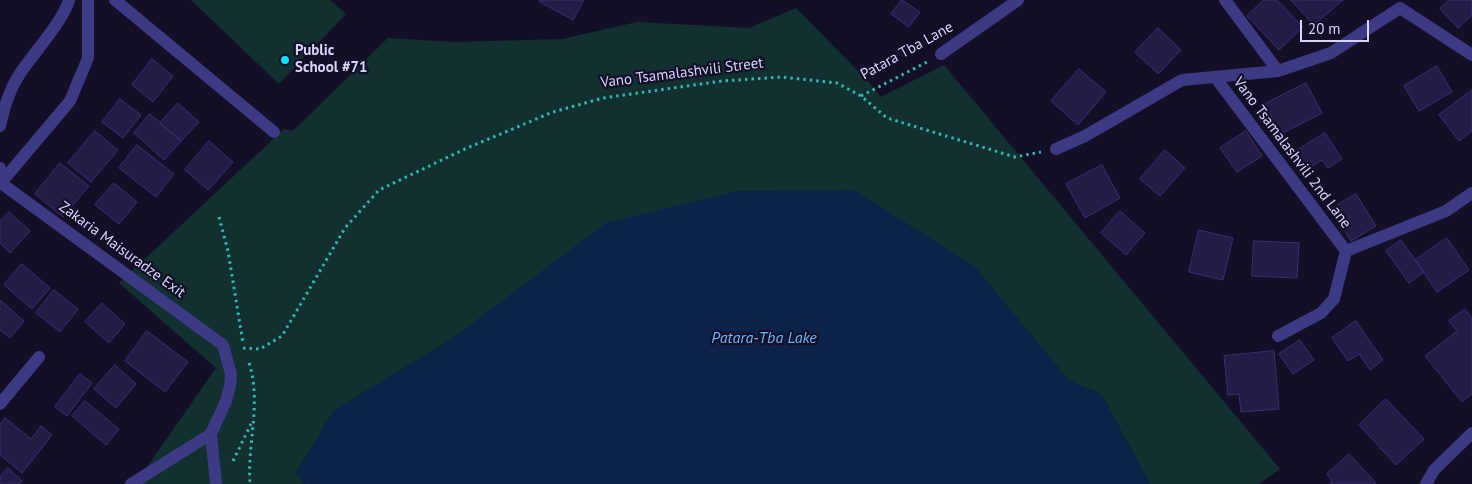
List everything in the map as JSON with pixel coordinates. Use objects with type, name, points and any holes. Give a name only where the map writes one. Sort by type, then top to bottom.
[{"type":"street","points":[[0,126],[4,106],[19,74],[69,0]]},
{"type":"street","points":[[0,183],[70,101],[88,58],[88,0]]},
{"type":"street","points":[[115,0],[274,132]]},
{"type":"street","name":"Patara Tba Lane","points":[[941,54],[1018,0]]},
{"type":"street","points":[[1225,0],[1278,71]]},
{"type":"street","points":[[1056,149],[1085,136],[1182,80],[1278,71],[1330,53],[1400,8],[1472,55]]},
{"type":"street","name":"Vano Tsamalashvili 2nd Lane","points":[[1215,77],[1346,252],[1334,299],[1321,313],[1278,336]]},
{"type":"street","points":[[0,168],[0,183]]},
{"type":"street","name":"Zakaria Maisuradze Exit","points":[[0,183],[223,345]]},
{"type":"street","points":[[1346,252],[1446,211],[1472,193]]},
{"type":"street","points":[[216,484],[211,434],[226,401],[232,374],[223,345]]},
{"type":"street","points":[[0,404],[39,357]]},
{"type":"street","points":[[1426,484],[1434,470],[1472,433]]},
{"type":"street","points":[[131,484],[211,434]]},
{"type":"path","name":"Patara Tba Lane","points":[[861,96],[941,54]]},
{"type":"path","name":"Vano Tsamalashvili Street","points":[[223,345],[260,349],[282,336],[345,228],[379,190],[467,148],[552,112],[603,98],[722,81],[782,77],[837,83],[861,96],[888,118],[1015,157],[1056,149]]},
{"type":"path","points":[[219,217],[228,251],[244,348],[253,376],[255,394],[248,462],[250,484]]},
{"type":"path","points":[[229,468],[252,421]]},
{"type":"green space","points":[[191,0],[330,0],[346,14],[279,84]]},
{"type":"green space","points":[[796,8],[868,81],[881,97],[944,65],[1280,469],[1259,484],[1150,484],[1101,394],[1069,381],[974,266],[450,340],[334,411],[296,473],[305,484],[135,484],[216,368],[119,283],[284,129],[293,131],[388,38],[454,42],[562,39],[637,22],[749,28]]},
{"type":"water","name":"Patara-Tba Lake","points":[[854,190],[974,266],[1069,381],[1101,394],[1150,484],[305,484],[296,473],[334,411],[450,340],[606,223],[738,191]]},
{"type":"building","points":[[540,0],[584,0],[573,20],[540,2]]},
{"type":"building","points":[[902,0],[920,12],[909,27],[891,14]]},
{"type":"building","points":[[1264,0],[1277,0],[1303,27],[1279,50],[1247,16]]},
{"type":"building","points":[[1291,0],[1343,0],[1314,25]]},
{"type":"building","points":[[1449,0],[1472,0],[1472,15],[1458,28],[1440,9]]},
{"type":"building","points":[[1158,28],[1181,50],[1158,74],[1135,52]]},
{"type":"building","points":[[152,59],[173,76],[153,102],[132,85]]},
{"type":"building","points":[[1437,66],[1452,92],[1419,111],[1404,86]]},
{"type":"building","points":[[1079,69],[1106,92],[1078,125],[1051,101]]},
{"type":"building","points":[[1306,83],[1322,113],[1281,134],[1265,104]]},
{"type":"building","points":[[1472,90],[1472,131],[1459,141],[1439,115]]},
{"type":"building","points":[[120,99],[141,115],[123,138],[102,122]]},
{"type":"building","points":[[178,103],[199,122],[181,141],[160,123]]},
{"type":"building","points":[[150,114],[181,141],[164,160],[134,133]]},
{"type":"building","points":[[95,131],[118,150],[91,182],[68,163]]},
{"type":"building","points":[[1246,131],[1262,156],[1237,172],[1220,148]]},
{"type":"building","points":[[1325,133],[1342,159],[1328,168],[1322,160],[1308,169],[1296,151]]},
{"type":"building","points":[[209,141],[233,162],[208,190],[185,170]]},
{"type":"building","points":[[137,145],[174,174],[156,197],[119,168]]},
{"type":"building","points":[[1165,150],[1185,168],[1160,196],[1140,179]]},
{"type":"building","points":[[60,163],[89,186],[63,217],[35,194]]},
{"type":"building","points":[[1102,165],[1120,198],[1085,218],[1066,184]]},
{"type":"building","points":[[114,183],[137,202],[119,224],[95,205]]},
{"type":"building","points":[[1356,194],[1376,226],[1351,241],[1331,209]]},
{"type":"building","points":[[1120,211],[1145,233],[1126,255],[1101,233]]},
{"type":"building","points":[[9,212],[30,231],[10,253],[0,243],[0,221]]},
{"type":"building","points":[[1199,230],[1233,238],[1223,280],[1189,272]]},
{"type":"building","points":[[1447,238],[1469,270],[1437,292],[1415,260]]},
{"type":"building","points":[[1401,240],[1424,272],[1409,283],[1386,251]]},
{"type":"building","points":[[1254,241],[1299,243],[1297,278],[1252,276]]},
{"type":"building","points":[[22,264],[50,288],[32,309],[4,285]]},
{"type":"building","points":[[54,290],[78,309],[60,332],[36,313]]},
{"type":"building","points":[[0,300],[24,321],[10,338],[0,330]]},
{"type":"building","points":[[102,303],[125,324],[109,343],[85,322]]},
{"type":"building","points":[[1465,309],[1472,318],[1472,394],[1462,402],[1425,356],[1457,331],[1449,321]]},
{"type":"building","points":[[1356,321],[1383,360],[1370,370],[1359,354],[1348,361],[1332,338]]},
{"type":"building","points":[[147,331],[188,362],[165,392],[125,361]]},
{"type":"building","points":[[1300,340],[1314,360],[1293,374],[1279,354]]},
{"type":"building","points":[[1274,351],[1279,409],[1241,412],[1239,394],[1228,395],[1224,356]]},
{"type":"building","points":[[115,365],[136,384],[116,408],[94,389]]},
{"type":"building","points":[[80,374],[92,383],[67,416],[55,407]]},
{"type":"building","points":[[1386,399],[1424,439],[1396,465],[1359,425]]},
{"type":"building","points":[[85,401],[119,429],[106,445],[72,416]]},
{"type":"building","points":[[5,418],[31,439],[41,426],[52,435],[22,473],[0,455],[0,425]]},
{"type":"building","points":[[1349,454],[1375,484],[1329,484],[1332,481],[1327,474]]},
{"type":"building","points":[[8,468],[22,481],[19,484],[0,484],[0,477]]},
{"type":"place","name":"Public School #71","points":[[285,60]]}]
